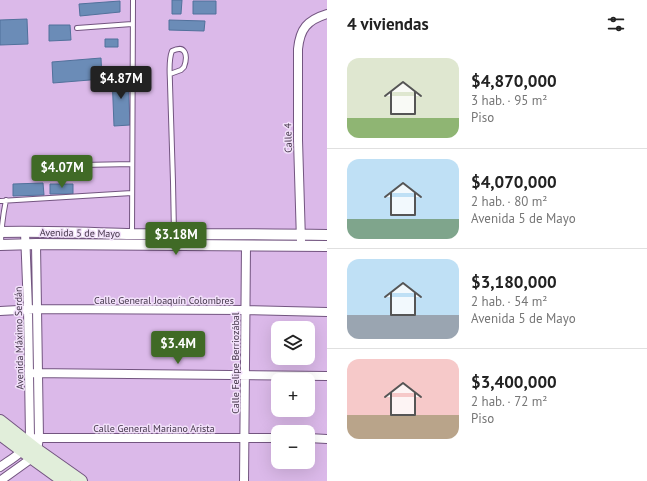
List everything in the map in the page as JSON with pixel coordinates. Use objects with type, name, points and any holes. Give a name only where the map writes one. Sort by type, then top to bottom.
[{"type":"main road","points":[[0,421],[81,481]]},
{"type":"main road","points":[[0,434],[32,446],[64,481]]},
{"type":"street","name":"Calle 4","points":[[301,246],[298,140],[299,40],[308,24],[315,18],[327,14]]},
{"type":"street","name":"Avenida 5 de Mayo","points":[[0,232],[327,235]]},
{"type":"street","name":"Avenida Máximo Serdán","points":[[25,232],[31,244],[37,309],[38,373],[32,446]]},
{"type":"street","name":"Avenida Máximo Serdán","points":[[31,244],[28,309],[32,446]]},
{"type":"street","name":"Avenida 5 de Mayo","points":[[1,245],[327,246]]},
{"type":"street","name":"Calle Felipe Berriozábal","points":[[244,481],[246,245]]},
{"type":"street","name":"Calle General Joaquín Colombres","points":[[0,311],[37,309],[327,312]]},
{"type":"street","points":[[29,373],[327,376]]},
{"type":"street","name":"Calle General Mariano Arista","points":[[32,446],[271,438]]},
{"type":"street","points":[[315,438],[327,438]]},
{"type":"street","points":[[0,468],[32,446]]},
{"type":"street","points":[[0,481],[32,446]]},
{"type":"lane","points":[[132,0],[132,234]]},
{"type":"lane","points":[[77,28],[132,24]]},
{"type":"lane","points":[[170,74],[181,70],[184,67],[186,57],[184,50],[180,49],[172,51],[170,55],[170,74],[174,245]]},
{"type":"lane","points":[[82,165],[132,164]]},
{"type":"lane","points":[[0,200],[132,193]]},
{"type":"lane","points":[[1,245],[0,232],[6,200]]},
{"type":"building","points":[[172,0],[182,0],[181,14],[172,14]]},
{"type":"building","points":[[120,1],[120,12],[80,16],[79,4]]},
{"type":"building","points":[[193,1],[216,1],[216,14],[193,14]]},
{"type":"building","points":[[27,19],[28,44],[0,45],[0,20]]},
{"type":"building","points":[[169,20],[205,21],[204,31],[169,30]]},
{"type":"building","points":[[49,25],[70,25],[71,40],[49,41]]},
{"type":"building","points":[[105,39],[118,39],[118,47],[105,47]]},
{"type":"building","points":[[101,58],[102,79],[53,83],[52,62]]},
{"type":"building","points":[[112,75],[128,75],[130,125],[114,126]]},
{"type":"building","points":[[71,157],[81,157],[81,171],[71,171]]},
{"type":"building","points":[[43,183],[44,195],[13,196],[13,184]]},
{"type":"building","points":[[50,184],[73,184],[73,194],[50,194]]}]
